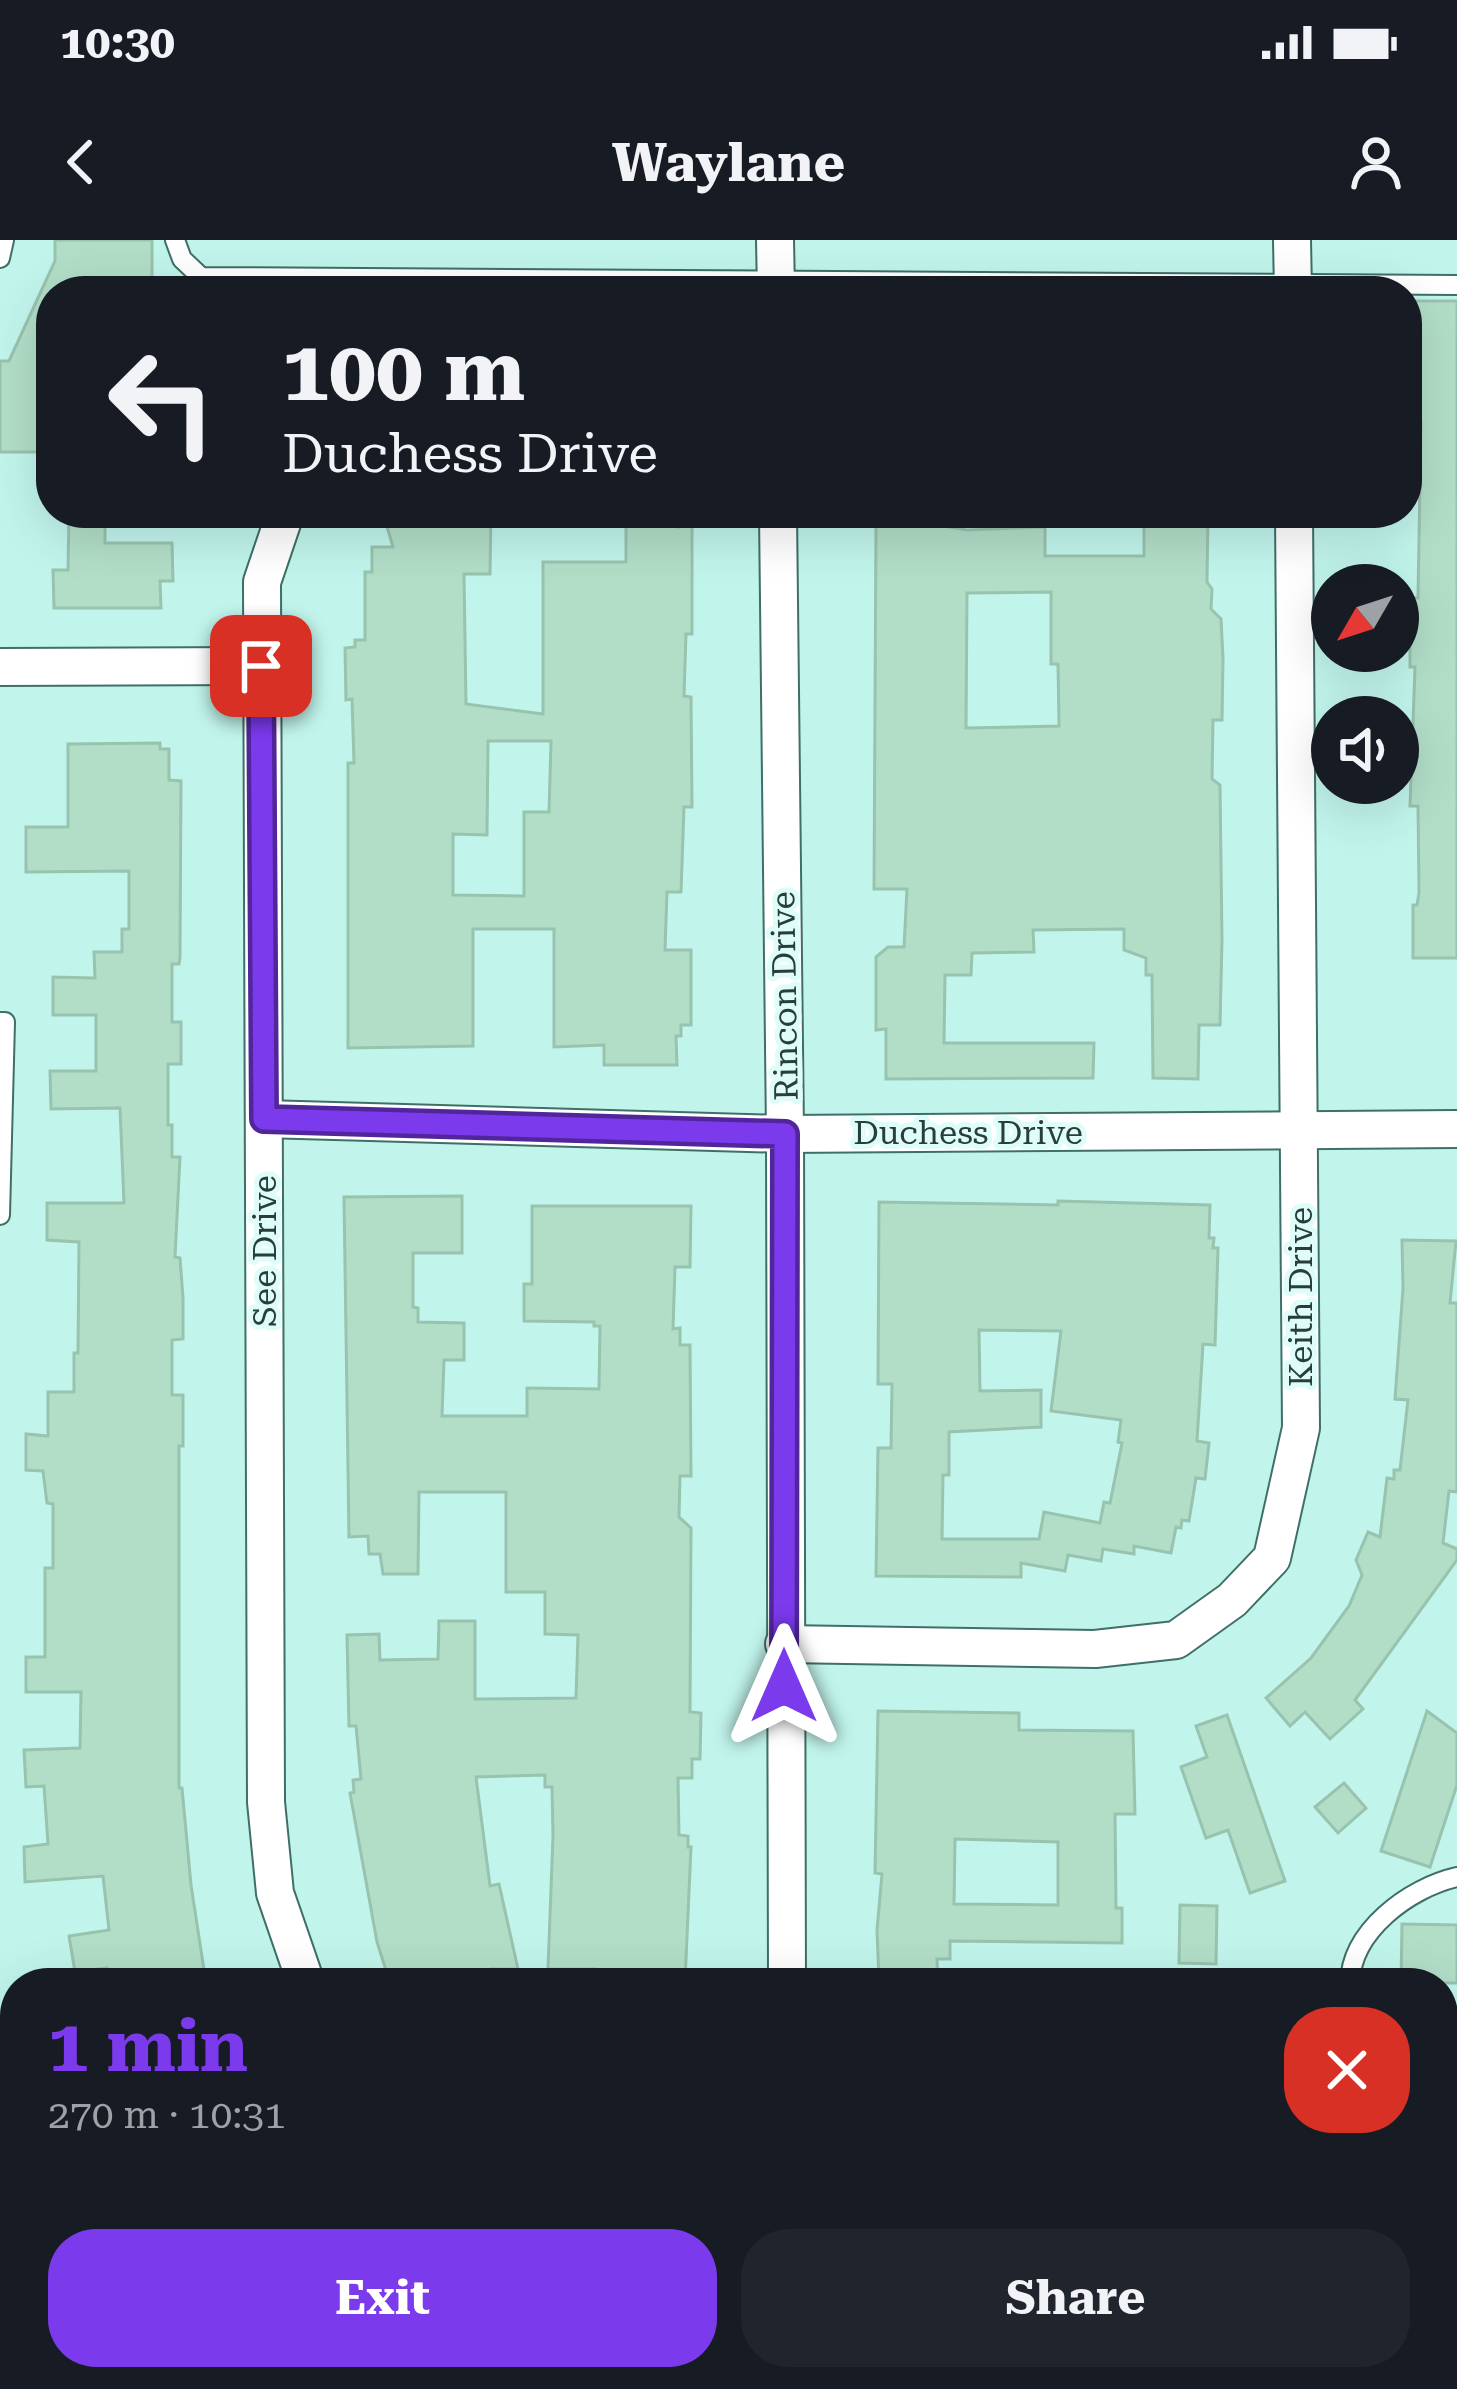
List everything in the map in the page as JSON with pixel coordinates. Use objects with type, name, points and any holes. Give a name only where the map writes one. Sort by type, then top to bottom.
[{"type":"street","points":[[776,240],[776,276]]},
{"type":"street","points":[[1292,240],[1293,276]]},
{"type":"street","name":"See Drive","points":[[280,528],[262,582],[261,666],[266,1802],[275,1892],[301,1968]]},
{"type":"street","name":"Rincon Drive","points":[[778,528],[787,1968]]},
{"type":"street","name":"Keith Drive","points":[[784,1644],[1095,1649],[1176,1640],[1232,1600],[1271,1558],[1301,1427],[1294,528]]},
{"type":"street","points":[[0,667],[261,666]]},
{"type":"street","name":"Duchess Drive","points":[[264,1119],[785,1134],[1457,1129]]},
{"type":"lane","points":[[0,258],[4,240]]},
{"type":"lane","points":[[176,240],[182,259],[200,276]]},
{"type":"lane","points":[[1422,286],[1457,285]]},
{"type":"lane","points":[[0,1022],[5,1022],[0,1215]]},
{"type":"lane","points":[[1351,1968],[1370,1931],[1401,1904],[1442,1880],[1457,1877]]},
{"type":"building","points":[[55,240],[152,240],[152,276],[48,276],[55,261]]},
{"type":"building","points":[[1422,301],[1457,301],[1457,958],[1413,958],[1413,905],[1419,893],[1418,806],[1410,806],[1419,804],[1419,696],[1414,696],[1415,672],[1419,672],[1422,528]]},
{"type":"building","points":[[36,302],[36,452],[0,452],[0,361],[9,361]]},
{"type":"building","points":[[69,528],[105,528],[105,543],[172,543],[173,581],[160,581],[161,608],[54,608],[53,570],[68,570]]},
{"type":"building","points":[[387,528],[491,528],[490,574],[464,574],[466,704],[543,714],[543,562],[626,562],[626,528],[692,528],[692,634],[686,634],[684,696],[691,697],[692,807],[684,807],[681,892],[667,892],[665,950],[691,950],[691,1025],[681,1025],[681,1036],[676,1036],[677,1065],[604,1065],[604,1045],[554,1047],[554,929],[473,929],[473,1046],[348,1048],[348,763],[354,763],[345,648],[355,647],[355,640],[365,640],[365,572],[372,572],[372,547],[393,547]],"holes":[[[488,741],[551,741],[549,812],[524,812],[524,896],[453,895],[453,834],[487,835]]]},
{"type":"building","points":[[876,528],[1045,528],[1045,556],[1144,556],[1144,528],[1208,528],[1207,582],[1212,589],[1211,609],[1221,619],[1223,658],[1222,720],[1213,720],[1212,779],[1220,785],[1222,940],[1220,1025],[1199,1025],[1198,1079],[1153,1078],[1152,975],[1146,975],[1146,958],[1124,950],[1124,929],[1033,930],[1034,952],[972,953],[971,975],[945,975],[944,1043],[1094,1043],[1093,1078],[886,1079],[886,1029],[876,1030],[876,957],[888,947],[904,947],[907,889],[874,889]],"holes":[[[1051,592],[1051,664],[1058,664],[1059,726],[966,728],[967,593]]]},
{"type":"building","points":[[160,743],[160,749],[169,749],[169,780],[181,781],[180,957],[179,964],[172,964],[172,1022],[181,1022],[181,1064],[168,1064],[172,1157],[180,1157],[175,1257],[180,1258],[183,1298],[183,1339],[172,1340],[172,1395],[183,1395],[179,1788],[204,1968],[74,1968],[69,1936],[109,1930],[103,1876],[25,1882],[24,1847],[48,1844],[44,1786],[26,1787],[24,1750],[80,1748],[81,1692],[26,1692],[26,1657],[45,1657],[45,1568],[53,1568],[53,1504],[47,1503],[43,1471],[26,1470],[26,1434],[48,1436],[48,1392],[74,1392],[74,1353],[78,1353],[79,1242],[47,1240],[47,1203],[124,1203],[120,1108],[51,1109],[50,1071],[96,1071],[96,1015],[53,1015],[53,977],[95,978],[94,952],[122,952],[122,929],[129,929],[129,871],[26,872],[26,827],[68,827],[68,744]]},
{"type":"building","points":[[462,1196],[462,1253],[413,1253],[413,1307],[418,1308],[418,1322],[464,1323],[464,1360],[444,1360],[442,1416],[527,1416],[527,1388],[599,1389],[600,1326],[524,1321],[524,1284],[532,1284],[532,1206],[691,1206],[690,1267],[675,1267],[673,1329],[680,1328],[680,1345],[690,1345],[691,1476],[680,1476],[679,1517],[691,1528],[690,1712],[701,1713],[700,1759],[692,1759],[692,1778],[678,1778],[679,1835],[688,1836],[691,1847],[686,1968],[548,1968],[553,1836],[552,1787],[545,1787],[545,1775],[476,1777],[490,1886],[499,1884],[518,1968],[385,1968],[350,1793],[354,1792],[353,1780],[361,1779],[356,1726],[349,1726],[347,1635],[379,1634],[380,1660],[438,1659],[439,1621],[475,1621],[475,1699],[576,1698],[578,1635],[545,1634],[545,1592],[506,1592],[506,1492],[419,1492],[418,1574],[383,1574],[380,1554],[369,1554],[368,1536],[349,1537],[344,1197]]},
{"type":"building","points":[[1058,1201],[1210,1205],[1209,1238],[1214,1238],[1213,1248],[1218,1248],[1215,1345],[1203,1344],[1197,1441],[1209,1443],[1205,1479],[1196,1478],[1189,1521],[1182,1520],[1181,1528],[1176,1527],[1171,1553],[1134,1546],[1134,1554],[1103,1549],[1101,1561],[1068,1555],[1065,1571],[1021,1563],[1021,1577],[876,1576],[878,1448],[891,1448],[892,1384],[878,1384],[879,1202],[1058,1205]],"holes":[[[979,1330],[1061,1331],[1051,1411],[1121,1420],[1118,1442],[1122,1443],[1110,1503],[1104,1502],[1100,1523],[1044,1512],[1039,1539],[942,1539],[949,1432],[1041,1427],[1041,1390],[980,1391]]]},
{"type":"building","points":[[1402,1240],[1456,1241],[1450,1303],[1457,1303],[1457,1492],[1449,1491],[1443,1543],[1457,1549],[1457,1560],[1355,1700],[1363,1709],[1330,1739],[1305,1712],[1290,1726],[1266,1698],[1311,1658],[1349,1606],[1362,1575],[1356,1560],[1368,1532],[1380,1537],[1387,1478],[1394,1479],[1394,1470],[1400,1470],[1408,1400],[1395,1399]]},
{"type":"building","points":[[878,1711],[1019,1713],[1019,1730],[1133,1731],[1135,1814],[1115,1814],[1116,1908],[1122,1908],[1122,1943],[950,1941],[950,1959],[937,1959],[937,1968],[878,1968],[882,1874],[875,1873]],"holes":[[[955,1839],[1058,1842],[1058,1905],[954,1904]]]},
{"type":"building","points":[[1427,1711],[1457,1733],[1457,1785],[1430,1867],[1381,1851]]},
{"type":"building","points":[[1227,1715],[1285,1881],[1250,1893],[1228,1830],[1206,1838],[1181,1767],[1207,1757],[1196,1726]]},
{"type":"building","points":[[1344,1783],[1366,1808],[1338,1833],[1315,1807]]},
{"type":"building","points":[[1180,1905],[1217,1906],[1216,1964],[1179,1963]]},
{"type":"building","points":[[1402,1924],[1457,1925],[1457,1968],[1401,1968]]},
{"type":"route","points":[[261,666],[264,1119],[785,1134],[784,1686]]}]
